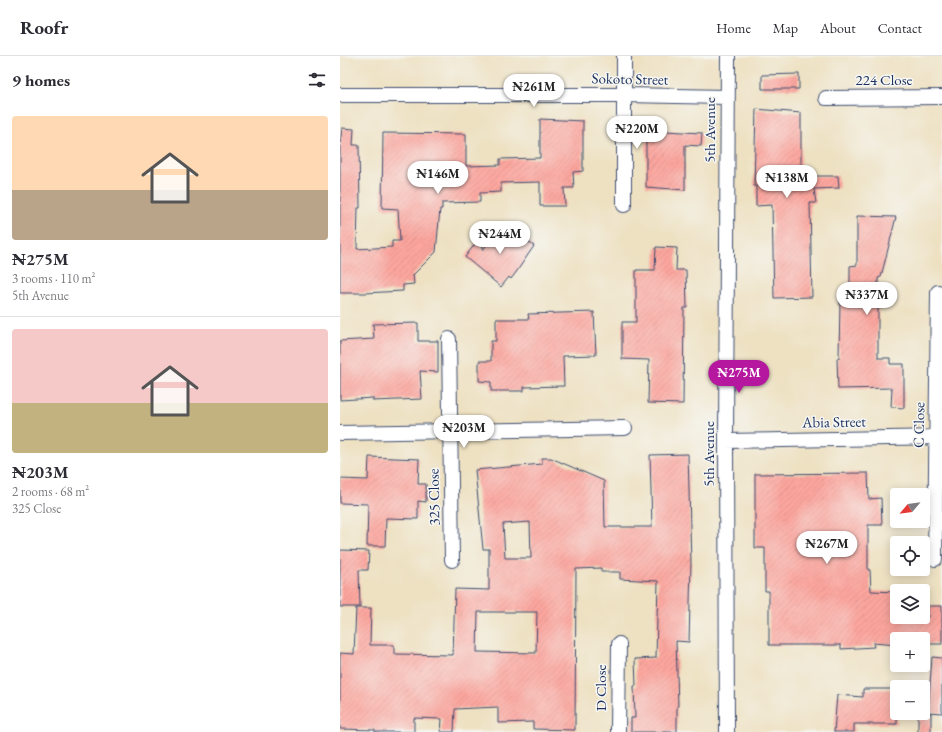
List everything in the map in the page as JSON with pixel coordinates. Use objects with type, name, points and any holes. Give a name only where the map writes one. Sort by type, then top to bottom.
[{"type":"street","points":[[624,56],[624,205]]},
{"type":"street","name":"5th Avenue","points":[[727,732],[726,441],[728,56]]},
{"type":"street","name":"Sokoto Street","points":[[340,95],[624,95],[727,97]]},
{"type":"street","name":"224 Close","points":[[826,98],[942,97]]},
{"type":"street","name":"C Close","points":[[935,559],[939,437],[938,292]]},
{"type":"street","name":"325 Close","points":[[449,339],[452,560]]},
{"type":"street","points":[[340,434],[625,428]]},
{"type":"street","name":"Abia Street","points":[[726,441],[939,437]]},
{"type":"street","name":"D Close","points":[[618,732],[619,644]]},
{"type":"building","points":[[799,74],[799,89],[762,89],[762,75]]},
{"type":"building","points":[[756,109],[801,113],[801,176],[838,176],[839,188],[814,189],[816,203],[810,203],[812,297],[774,298],[772,205],[756,206],[756,186],[754,186]]},
{"type":"building","points":[[540,119],[583,121],[583,171],[573,172],[574,188],[564,188],[565,206],[540,206],[540,182],[501,183],[501,192],[480,193],[480,202],[442,203],[442,209],[440,209],[436,252],[413,275],[414,284],[403,285],[403,291],[340,293],[340,146],[342,128],[354,129],[353,145],[359,145],[360,208],[358,208],[357,249],[392,247],[392,241],[400,241],[398,209],[382,208],[383,133],[466,134],[466,166],[500,165],[500,159],[540,158]]},
{"type":"building","points":[[646,130],[702,133],[701,146],[685,145],[685,190],[646,187]]},
{"type":"building","points":[[857,216],[896,217],[881,277],[878,278],[878,358],[890,358],[890,364],[904,364],[904,408],[891,407],[892,388],[838,389],[837,358],[839,358],[840,300],[850,300],[850,266],[857,265]]},
{"type":"building","points":[[501,223],[534,246],[511,279],[509,277],[501,287],[465,257],[482,235],[483,250]]},
{"type":"building","points":[[656,247],[677,248],[676,270],[686,270],[687,308],[684,308],[683,404],[648,403],[649,360],[622,359],[622,322],[636,322],[636,270],[655,270]]},
{"type":"building","points":[[594,312],[596,355],[563,356],[564,386],[524,387],[524,391],[491,391],[491,382],[479,381],[479,361],[491,361],[491,341],[496,341],[496,319],[529,319],[528,314]]},
{"type":"building","points":[[418,323],[418,341],[438,341],[438,372],[420,371],[422,399],[373,401],[373,398],[340,400],[340,341],[374,339],[373,324]]},
{"type":"building","points":[[688,454],[691,563],[689,642],[676,641],[678,706],[677,732],[631,732],[631,718],[635,718],[635,659],[656,658],[658,581],[620,579],[620,572],[601,572],[601,568],[576,569],[575,730],[533,729],[533,722],[498,723],[498,707],[455,709],[454,732],[441,732],[442,719],[414,718],[414,732],[375,732],[375,730],[340,729],[340,653],[354,654],[356,608],[371,608],[370,645],[394,645],[394,654],[453,655],[455,589],[489,590],[489,549],[483,549],[475,470],[542,464],[542,458],[551,458],[604,481],[605,527],[652,527],[650,455]],"holes":[[[530,522],[531,558],[505,558],[503,524]],[[478,612],[537,612],[536,653],[477,652]]]},
{"type":"building","points":[[369,457],[419,459],[418,484],[426,484],[426,502],[418,501],[418,519],[386,518],[385,546],[367,546],[368,504],[340,503],[340,479],[368,480]]},
{"type":"building","points":[[868,473],[869,499],[881,498],[882,525],[868,525],[868,570],[870,570],[871,591],[890,592],[890,624],[930,624],[930,606],[942,606],[942,644],[930,644],[930,632],[890,632],[890,644],[873,643],[874,647],[841,649],[841,645],[769,645],[769,591],[765,591],[765,548],[755,548],[755,474]]},
{"type":"building","points":[[340,550],[369,551],[368,570],[359,570],[360,607],[340,607]]},
{"type":"building","points":[[932,657],[942,658],[942,713],[930,712]]},
{"type":"building","points":[[863,689],[890,689],[890,720],[897,720],[897,724],[854,724],[854,732],[834,732],[837,695],[863,697]]},
{"type":"building","points":[[931,713],[931,732],[918,732],[918,720],[930,720]]}]
